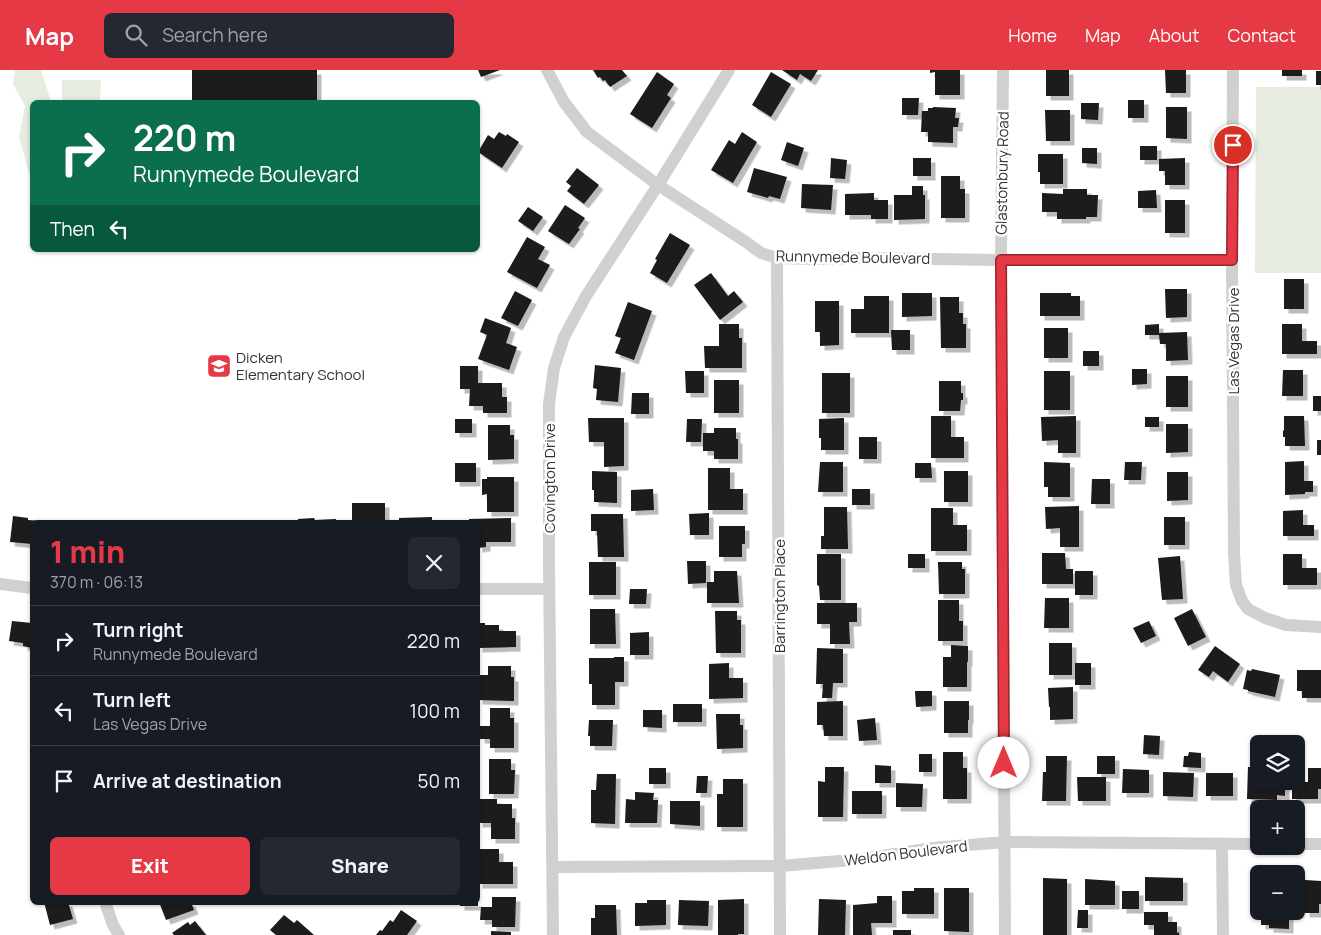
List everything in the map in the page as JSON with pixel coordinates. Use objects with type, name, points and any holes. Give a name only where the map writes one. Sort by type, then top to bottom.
[{"type":"street","name":"Runnymede Boulevard","points":[[547,70],[564,102],[587,132],[658,186],[761,253],[777,258],[1232,260]]},
{"type":"street","name":"Covington Drive","points":[[553,935],[549,404],[554,368],[564,337],[586,296],[658,186],[728,70]]},
{"type":"street","name":"Glastonbury Road","points":[[1003,70],[1001,260],[1005,935]]},
{"type":"street","name":"Las Vegas Drive","points":[[1233,70],[1232,260],[1234,553],[1236,585],[1242,601],[1248,609],[1265,618],[1286,626],[1321,627]]},
{"type":"street","name":"Barrington Place","points":[[777,258],[780,935]]},
{"type":"street","points":[[0,584],[30,588]]},
{"type":"street","points":[[480,589],[549,589]]},
{"type":"street","name":"Weldon Boulevard","points":[[553,867],[780,866],[864,859],[932,848],[1004,842],[1250,844]]},
{"type":"street","points":[[1222,844],[1222,935]]},
{"type":"street","points":[[1305,844],[1321,844]]},
{"type":"street","points":[[106,905],[113,925],[119,935]]},
{"type":"shaded area","points":[[15,70],[41,70],[50,100],[30,100],[30,174],[19,137],[25,106],[13,84]]},
{"type":"shaded area","points":[[62,80],[101,80],[100,100],[62,100]]},
{"type":"shaded area","points":[[1256,87],[1321,87],[1321,273],[1255,273]]},
{"type":"building","points":[[192,70],[317,70],[317,100],[192,100]]},
{"type":"building","points":[[478,70],[500,70],[481,77]]},
{"type":"building","points":[[593,70],[622,70],[627,76],[610,87],[605,80],[603,81],[600,77],[598,78]]},
{"type":"building","points":[[782,70],[818,70],[811,81],[800,74],[797,80]]},
{"type":"building","points":[[930,70],[960,70],[960,95],[935,95],[935,72],[930,73]]},
{"type":"building","points":[[1046,70],[1069,70],[1069,96],[1046,96]]},
{"type":"building","points":[[1165,70],[1186,70],[1186,93],[1166,93]]},
{"type":"building","points":[[1282,70],[1302,70],[1302,76],[1282,76]]},
{"type":"building","points":[[1316,71],[1321,71],[1321,85],[1316,85]]},
{"type":"building","points":[[657,72],[674,84],[667,95],[671,98],[652,128],[630,114]]},
{"type":"building","points":[[771,72],[791,84],[771,117],[752,105]]},
{"type":"building","points":[[902,98],[919,98],[918,115],[902,115]]},
{"type":"building","points":[[1128,100],[1144,100],[1144,118],[1128,118]]},
{"type":"building","points":[[1081,103],[1099,103],[1098,120],[1081,119]]},
{"type":"building","points":[[1166,107],[1187,107],[1187,139],[1166,138]]},
{"type":"building","points":[[928,108],[956,108],[955,118],[959,118],[958,127],[953,127],[953,143],[928,142],[928,132],[921,132],[922,111],[928,111]]},
{"type":"building","points":[[1045,110],[1070,110],[1070,141],[1046,141]]},
{"type":"building","points":[[499,132],[506,136],[507,134],[519,142],[502,168],[480,153],[480,149],[488,135],[494,139]]},
{"type":"building","points":[[742,132],[757,142],[733,183],[711,170],[729,140],[735,144]]},
{"type":"building","points":[[787,142],[804,148],[798,166],[781,160]]},
{"type":"building","points":[[1140,146],[1157,146],[1157,160],[1140,160]]},
{"type":"building","points":[[1082,148],[1097,148],[1097,164],[1082,163]]},
{"type":"building","points":[[1038,154],[1063,154],[1063,184],[1040,184]]},
{"type":"building","points":[[831,158],[847,160],[845,179],[830,178]]},
{"type":"building","points":[[913,158],[931,158],[931,176],[913,176]]},
{"type":"building","points":[[1185,158],[1185,185],[1165,185],[1165,171],[1159,171],[1159,159]]},
{"type":"building","points":[[577,168],[599,185],[584,204],[567,191],[571,186],[566,182]]},
{"type":"building","points":[[754,168],[787,177],[780,199],[769,196],[768,198],[747,192]]},
{"type":"building","points":[[941,176],[960,176],[960,189],[965,189],[965,218],[941,218]]},
{"type":"building","points":[[802,184],[833,185],[831,210],[801,208]]},
{"type":"building","points":[[912,186],[923,186],[925,219],[894,220],[894,195],[912,195]]},
{"type":"building","points":[[1063,189],[1087,189],[1087,195],[1098,195],[1097,217],[1057,219],[1057,212],[1042,212],[1042,193],[1063,194]]},
{"type":"building","points":[[1156,190],[1157,208],[1138,208],[1138,191]]},
{"type":"building","points":[[874,193],[874,200],[888,200],[888,219],[871,219],[871,215],[845,215],[845,194]]},
{"type":"building","points":[[1165,200],[1185,200],[1185,233],[1165,233]]},
{"type":"building","points":[[565,205],[585,218],[578,228],[580,229],[569,244],[548,231]]},
{"type":"building","points":[[528,207],[543,217],[533,231],[518,221]]},
{"type":"building","points":[[670,233],[690,245],[667,283],[650,273],[657,260],[655,259]]},
{"type":"building","points":[[527,237],[545,247],[538,259],[550,265],[537,288],[507,272]]},
{"type":"building","points":[[711,273],[728,296],[734,291],[743,302],[720,320],[694,285]]},
{"type":"building","points":[[1284,279],[1304,279],[1304,309],[1284,309]]},
{"type":"building","points":[[1165,289],[1187,289],[1187,317],[1166,318]]},
{"type":"building","points":[[515,291],[532,300],[518,326],[501,318]]},
{"type":"building","points":[[902,293],[932,293],[932,316],[902,317]]},
{"type":"building","points":[[1040,293],[1071,293],[1071,296],[1080,296],[1080,316],[1040,316]]},
{"type":"building","points":[[864,296],[889,296],[889,333],[851,333],[851,309],[864,309]]},
{"type":"building","points":[[940,297],[959,297],[959,313],[963,313],[963,324],[966,324],[966,348],[941,348]]},
{"type":"building","points":[[815,301],[839,301],[839,345],[820,346],[820,332],[815,332]]},
{"type":"building","points":[[628,302],[652,311],[634,360],[615,353],[621,338],[615,336]]},
{"type":"building","points":[[485,318],[511,328],[506,343],[517,347],[509,370],[478,359],[487,335],[480,332]]},
{"type":"building","points":[[719,324],[739,324],[739,338],[742,338],[742,368],[705,368],[704,346],[719,346]]},
{"type":"building","points":[[1159,324],[1159,333],[1187,332],[1188,360],[1166,361],[1166,344],[1160,344],[1159,335],[1145,335],[1145,325]]},
{"type":"building","points":[[1282,324],[1302,324],[1302,341],[1317,341],[1317,354],[1282,354]]},
{"type":"building","points":[[1044,328],[1068,328],[1068,358],[1044,358]]},
{"type":"building","points":[[891,330],[910,330],[910,350],[892,350]]},
{"type":"building","points":[[1083,351],[1099,351],[1099,366],[1083,366]]},
{"type":"building","points":[[595,365],[621,368],[618,402],[596,400],[597,389],[593,388]]},
{"type":"building","points":[[460,366],[478,366],[478,383],[502,383],[502,397],[507,397],[507,413],[483,413],[483,406],[469,406],[470,389],[460,389]]},
{"type":"building","points":[[1132,369],[1147,369],[1147,384],[1132,385]]},
{"type":"building","points":[[1283,370],[1303,370],[1303,396],[1282,396]]},
{"type":"building","points":[[685,371],[704,371],[704,393],[686,393]]},
{"type":"building","points":[[1044,371],[1070,371],[1070,410],[1044,410]]},
{"type":"building","points":[[822,373],[850,373],[850,413],[822,413]]},
{"type":"building","points":[[1166,376],[1188,376],[1188,407],[1166,407]]},
{"type":"building","points":[[714,380],[739,380],[739,413],[714,413]]},
{"type":"building","points":[[939,381],[961,381],[963,400],[961,400],[960,411],[939,411]]},
{"type":"building","points":[[632,393],[649,393],[649,414],[631,414]]},
{"type":"building","points":[[1313,396],[1321,396],[1321,411],[1313,411]]},
{"type":"building","points":[[931,416],[951,416],[951,437],[964,437],[964,458],[931,458]]},
{"type":"building","points":[[1076,416],[1076,453],[1058,453],[1058,440],[1042,441],[1041,417]]},
{"type":"building","points":[[1284,416],[1304,416],[1305,446],[1285,446],[1285,437],[1283,437]]},
{"type":"building","points":[[1145,417],[1159,417],[1159,427],[1145,427]]},
{"type":"building","points":[[588,418],[624,418],[624,466],[604,467],[604,442],[589,442]]},
{"type":"building","points":[[844,418],[844,450],[821,450],[819,419]]},
{"type":"building","points":[[455,419],[472,419],[472,433],[455,433]]},
{"type":"building","points":[[687,419],[702,419],[701,442],[686,442]]},
{"type":"building","points":[[1166,424],[1188,424],[1188,452],[1166,453]]},
{"type":"building","points":[[488,425],[510,425],[510,435],[514,435],[514,459],[488,460]]},
{"type":"building","points":[[714,428],[736,428],[738,459],[714,459],[714,451],[703,451],[703,433],[714,433]]},
{"type":"building","points":[[859,437],[877,437],[877,459],[859,459]]},
{"type":"building","points":[[1317,440],[1321,440],[1321,455],[1317,455]]},
{"type":"building","points":[[1304,461],[1304,481],[1313,481],[1313,492],[1285,495],[1285,462]]},
{"type":"building","points":[[820,462],[843,462],[843,492],[818,492]]},
{"type":"building","points":[[1044,462],[1070,463],[1070,497],[1048,497],[1048,487],[1044,487]]},
{"type":"building","points":[[1125,462],[1142,462],[1141,480],[1124,480]]},
{"type":"building","points":[[455,463],[476,463],[476,482],[455,482]]},
{"type":"building","points":[[915,463],[931,463],[932,478],[915,478]]},
{"type":"building","points":[[708,468],[730,468],[730,489],[743,489],[743,510],[708,510]]},
{"type":"building","points":[[592,471],[617,472],[617,503],[594,502]]},
{"type":"building","points":[[944,471],[968,471],[968,502],[944,502]]},
{"type":"building","points":[[1167,472],[1188,472],[1188,500],[1167,501]]},
{"type":"building","points":[[487,477],[514,477],[514,512],[487,512],[487,494],[482,495],[482,479],[487,479]]},
{"type":"building","points":[[1092,479],[1110,479],[1110,504],[1091,504]]},
{"type":"building","points":[[653,489],[654,510],[631,511],[631,490]]},
{"type":"building","points":[[852,489],[870,489],[870,505],[852,505]]},
{"type":"building","points":[[352,503],[385,503],[385,520],[352,520]]},
{"type":"building","points":[[1079,506],[1079,547],[1060,547],[1060,528],[1046,529],[1045,507]]},
{"type":"building","points":[[824,507],[847,507],[848,549],[821,549],[821,536],[824,536]]},
{"type":"building","points":[[931,508],[953,508],[953,525],[967,525],[967,551],[931,551]]},
{"type":"building","points":[[1303,510],[1303,525],[1314,525],[1314,536],[1283,536],[1283,511]]},
{"type":"building","points":[[709,513],[709,535],[690,535],[689,514]]},
{"type":"building","points":[[591,514],[623,514],[624,557],[598,557],[597,531],[591,531]]},
{"type":"building","points":[[13,516],[28,518],[30,520],[30,544],[10,542]]},
{"type":"building","points":[[432,517],[432,520],[399,520],[399,518]]},
{"type":"building","points":[[1164,517],[1185,517],[1185,545],[1164,545]]},
{"type":"building","points":[[314,518],[315,520],[298,520]]},
{"type":"building","points":[[511,518],[511,542],[486,542],[486,547],[480,548],[480,520],[469,519]]},
{"type":"building","points":[[719,526],[745,526],[745,544],[742,544],[742,557],[719,557]]},
{"type":"building","points":[[1042,553],[1065,553],[1066,569],[1073,569],[1073,584],[1042,584]]},
{"type":"building","points":[[817,554],[841,554],[841,600],[820,600],[819,586],[817,585]]},
{"type":"building","points":[[908,554],[925,554],[925,568],[908,568]]},
{"type":"building","points":[[1283,554],[1302,554],[1302,568],[1317,568],[1317,585],[1283,585]]},
{"type":"building","points":[[1180,556],[1183,599],[1162,600],[1158,558]]},
{"type":"building","points":[[687,561],[706,561],[706,583],[688,584]]},
{"type":"building","points":[[589,562],[616,562],[616,595],[589,595]]},
{"type":"building","points":[[938,562],[962,562],[962,569],[965,569],[965,594],[939,594]]},
{"type":"building","points":[[714,571],[737,571],[739,603],[707,603],[707,582],[714,582]]},
{"type":"building","points":[[1075,571],[1093,571],[1093,595],[1075,595]]},
{"type":"building","points":[[630,589],[647,589],[646,604],[629,604]]},
{"type":"building","points":[[1045,598],[1069,598],[1069,628],[1044,628]]},
{"type":"building","points":[[938,600],[959,600],[959,621],[963,621],[963,641],[938,641]]},
{"type":"building","points":[[817,603],[857,603],[857,622],[849,622],[850,644],[830,644],[830,624],[817,624]]},
{"type":"building","points":[[590,609],[615,609],[616,644],[590,644]]},
{"type":"building","points":[[1192,609],[1206,637],[1188,646],[1174,618]]},
{"type":"building","points":[[715,611],[737,611],[737,620],[741,620],[741,653],[716,653]]},
{"type":"building","points":[[12,621],[30,623],[30,648],[23,646],[23,643],[9,641]]},
{"type":"building","points":[[1149,621],[1156,636],[1141,643],[1133,628]]},
{"type":"building","points":[[480,623],[499,625],[499,631],[516,631],[516,647],[480,648]]},
{"type":"building","points":[[649,632],[649,655],[630,655],[630,633]]},
{"type":"building","points":[[1049,643],[1072,643],[1072,675],[1049,675]]},
{"type":"building","points":[[951,645],[968,646],[967,687],[943,687],[943,657],[951,657]]},
{"type":"building","points":[[1215,646],[1240,664],[1228,682],[1213,671],[1209,677],[1198,670]]},
{"type":"building","points":[[817,648],[843,649],[843,683],[833,683],[832,698],[822,698],[823,684],[816,684]]},
{"type":"building","points":[[624,657],[624,682],[615,682],[615,705],[592,705],[592,684],[589,684],[589,658]]},
{"type":"building","points":[[729,663],[729,678],[743,678],[743,698],[709,699],[709,664]]},
{"type":"building","points":[[1075,663],[1091,663],[1091,685],[1075,685]]},
{"type":"building","points":[[488,666],[511,666],[511,677],[514,677],[514,701],[480,700],[480,675],[488,675]]},
{"type":"building","points":[[1252,669],[1280,675],[1275,697],[1243,689],[1247,670],[1251,671]]},
{"type":"building","points":[[1297,670],[1321,670],[1321,698],[1302,698],[1302,691],[1297,691]]},
{"type":"building","points":[[1073,687],[1073,719],[1050,720],[1048,688]]},
{"type":"building","points":[[915,691],[932,691],[932,706],[916,707]]},
{"type":"building","points":[[843,701],[843,736],[824,736],[823,725],[817,725],[817,702]]},
{"type":"building","points":[[944,701],[969,701],[968,733],[944,733]]},
{"type":"building","points":[[673,704],[702,704],[702,722],[673,722]]},
{"type":"building","points":[[490,708],[510,708],[510,718],[514,718],[514,748],[490,748],[490,739],[480,739],[480,726],[490,726]]},
{"type":"building","points":[[643,710],[662,710],[662,728],[643,727]]},
{"type":"building","points":[[716,714],[740,714],[740,725],[743,725],[743,748],[717,749]]},
{"type":"building","points":[[875,718],[877,740],[859,741],[857,720]]},
{"type":"building","points":[[589,720],[613,720],[612,746],[590,746],[590,736],[588,736]]},
{"type":"building","points":[[1144,735],[1160,736],[1159,755],[1143,754]]},
{"type":"building","points":[[943,752],[963,752],[963,768],[967,768],[967,799],[943,799]]},
{"type":"building","points":[[1189,752],[1201,753],[1201,768],[1183,767],[1184,756],[1188,756]]},
{"type":"building","points":[[919,754],[932,754],[932,772],[919,772]]},
{"type":"building","points":[[1046,756],[1067,756],[1066,801],[1042,801],[1043,772],[1046,772]]},
{"type":"building","points":[[1097,756],[1115,756],[1115,774],[1097,774]]},
{"type":"building","points":[[489,759],[511,759],[511,770],[515,770],[514,794],[489,794]]},
{"type":"building","points":[[875,765],[891,766],[891,783],[875,783]]},
{"type":"building","points":[[825,767],[844,767],[843,817],[818,817],[818,781],[825,782]]},
{"type":"building","points":[[1248,767],[1250,767],[1250,790],[1285,790],[1285,796],[1277,795],[1277,800],[1247,799]]},
{"type":"building","points":[[649,768],[666,768],[666,784],[649,784]]},
{"type":"building","points":[[1308,768],[1321,768],[1321,789],[1318,789],[1318,799],[1292,799],[1292,790],[1305,790],[1305,782],[1308,782]]},
{"type":"building","points":[[1123,769],[1149,770],[1149,793],[1122,793]]},
{"type":"building","points":[[1163,772],[1194,773],[1193,797],[1163,796]]},
{"type":"building","points":[[1206,773],[1233,773],[1233,796],[1206,796]]},
{"type":"building","points":[[597,774],[616,774],[615,824],[591,823],[591,790],[596,790]]},
{"type":"building","points":[[697,776],[708,776],[707,793],[696,793]]},
{"type":"building","points":[[1077,777],[1106,777],[1106,801],[1078,801]]},
{"type":"building","points":[[723,779],[743,779],[743,827],[717,827],[717,794],[723,794]]},
{"type":"building","points":[[896,783],[923,784],[922,807],[896,807]]},
{"type":"building","points":[[852,791],[882,791],[882,814],[852,814]]},
{"type":"building","points":[[635,792],[654,793],[653,800],[658,800],[657,823],[625,823],[626,799],[635,800]]},
{"type":"building","points":[[480,799],[497,799],[497,804],[512,804],[512,818],[515,818],[515,839],[491,839],[491,823],[480,823]]},
{"type":"building","points":[[670,801],[700,801],[700,826],[670,824]]},
{"type":"building","points":[[480,849],[499,849],[499,862],[513,862],[513,884],[480,884]]},
{"type":"building","points":[[1145,877],[1183,878],[1183,901],[1145,901]]},
{"type":"building","points":[[1043,878],[1067,879],[1067,935],[1043,935]]},
{"type":"building","points":[[1085,879],[1115,881],[1115,905],[1085,905]]},
{"type":"building","points":[[1305,880],[1321,881],[1319,913],[1305,913]]},
{"type":"building","points":[[914,888],[934,888],[934,914],[902,914],[902,891],[914,891]]},
{"type":"building","points":[[944,888],[969,888],[969,932],[944,931]]},
{"type":"building","points":[[1122,891],[1139,891],[1139,909],[1122,909]]},
{"type":"building","points":[[877,896],[892,896],[892,923],[871,923],[872,935],[853,935],[853,905],[877,903]]},
{"type":"building","points":[[492,897],[516,897],[515,927],[492,927],[492,920],[480,920],[481,907],[492,907]]},
{"type":"building","points":[[744,899],[744,934],[718,935],[718,900]]},
{"type":"building","points":[[819,899],[846,900],[845,935],[818,935]]},
{"type":"building","points":[[647,900],[666,900],[666,925],[635,926],[635,903],[647,903]]},
{"type":"building","points":[[679,900],[709,901],[708,926],[678,925]]},
{"type":"building","points":[[45,905],[69,905],[73,919],[50,925]]},
{"type":"building","points":[[160,905],[192,905],[194,910],[166,920]]},
{"type":"building","points":[[460,905],[478,905],[478,906]]},
{"type":"building","points":[[595,905],[616,905],[617,935],[591,935],[591,918],[595,918]]},
{"type":"building","points":[[401,910],[417,921],[407,935],[376,935],[380,930],[382,931],[390,920],[393,922]]},
{"type":"building","points":[[1078,910],[1088,910],[1088,928],[1077,928]]},
{"type":"building","points":[[1144,912],[1168,912],[1168,922],[1177,922],[1177,933],[1179,932],[1179,935],[1154,935],[1154,925],[1144,925]]},
{"type":"building","points":[[284,915],[294,923],[297,920],[314,935],[276,935],[270,930]]},
{"type":"building","points":[[1261,920],[1289,920],[1289,929],[1269,928],[1269,925],[1261,925]]},
{"type":"building","points":[[195,921],[206,935],[174,935],[172,933],[188,922],[190,925]]},
{"type":"building","points":[[893,930],[911,930],[911,935],[893,935]]},
{"type":"building","points":[[491,931],[511,932],[511,935],[491,935]]},
{"type":"place","name":"Dicken Elementary School","points":[[219,366]]},
{"type":"route","points":[[1004,763],[1001,260],[1232,260],[1233,145]]}]
